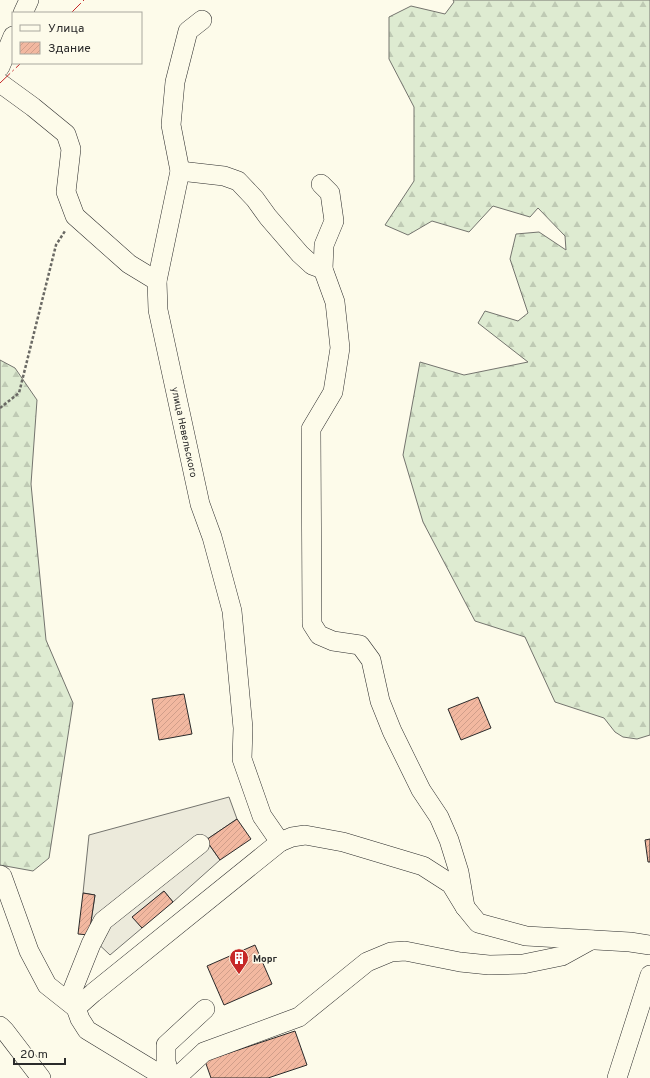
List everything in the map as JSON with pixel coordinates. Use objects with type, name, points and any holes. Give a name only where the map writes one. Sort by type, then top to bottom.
[{"type":"street","points":[[23,12],[29,0]]},
{"type":"street","name":"улица Невельского","points":[[202,20],[188,31],[175,82],[172,125],[180,171],[157,281],[158,310],[200,504],[212,537],[232,611],[243,728],[242,759],[262,816],[280,842]]},
{"type":"street","points":[[0,67],[12,38]]},
{"type":"street","points":[[0,83],[66,134],[71,149],[66,192],[75,216],[129,264],[157,281]]},
{"type":"street","points":[[180,171],[224,176],[238,182],[255,199],[268,217],[300,254],[312,265],[323,269]]},
{"type":"street","points":[[321,184],[330,193],[334,221],[324,246],[323,269],[335,302],[340,348],[333,392],[311,429],[312,624],[319,635],[333,641],[360,645],[371,660],[380,701],[392,731],[421,790],[438,817],[449,840],[459,872],[464,907]]},
{"type":"street","points":[[76,1008],[280,842],[292,837],[305,835],[343,842],[423,866],[451,884],[464,907],[478,923],[526,936],[630,942],[650,945]]},
{"type":"street","points":[[166,1078],[87,1030],[80,1019],[76,1008],[73,989],[91,944],[104,921],[200,844]]},
{"type":"street","points":[[0,875],[2,876],[29,951],[47,985],[76,1008]]},
{"type":"street","points":[[176,1078],[204,1052],[299,1016],[367,962],[391,952],[405,952],[460,962],[489,965],[523,964],[562,956],[591,940]]},
{"type":"street","points":[[617,1078],[650,975]]},
{"type":"street","points":[[171,1078],[166,1062],[166,1045],[205,1009]]},
{"type":"street","points":[[0,1026],[41,1078]]},
{"type":"path","points":[[0,408],[19,393],[56,244],[75,216]]},
{"type":"green space","points":[[453,0],[650,0],[650,735],[637,739],[623,737],[615,732],[604,718],[555,702],[525,637],[475,621],[423,522],[403,455],[420,362],[464,375],[528,362],[478,323],[485,311],[518,321],[528,313],[510,259],[516,234],[539,232],[566,250],[565,236],[538,208],[530,217],[493,206],[469,232],[432,221],[408,235],[385,225],[414,181],[414,107],[389,59],[389,17],[411,6],[445,14],[454,2]]},
{"type":"green space","points":[[0,360],[15,368],[37,400],[31,484],[46,640],[73,703],[49,858],[33,871],[0,865]]},
{"type":"shaded area","points":[[229,797],[237,819],[206,840],[220,860],[173,902],[164,891],[133,917],[142,928],[110,955],[89,935],[95,895],[83,893],[89,835]]},
{"type":"building","points":[[184,694],[192,734],[159,740],[152,699]]},
{"type":"building","points":[[478,697],[491,728],[461,740],[448,709]]},
{"type":"building","points":[[237,819],[251,839],[220,860],[206,840]]},
{"type":"building","points":[[650,839],[650,862],[648,862],[645,840]]},
{"type":"building","points":[[164,891],[173,902],[142,928],[132,917]]},
{"type":"building","points":[[83,893],[95,895],[89,935],[78,934]]},
{"type":"building","name":"Морг","points":[[255,945],[272,984],[224,1005],[207,966]]},
{"type":"building","points":[[295,1031],[307,1065],[268,1078],[211,1078],[205,1061]]},
{"type":"power","points":[[72,12],[84,0]]},
{"type":"power","points":[[0,83],[20,64]]},
{"type":"place","name":"Морг","points":[[239,975]]}]
